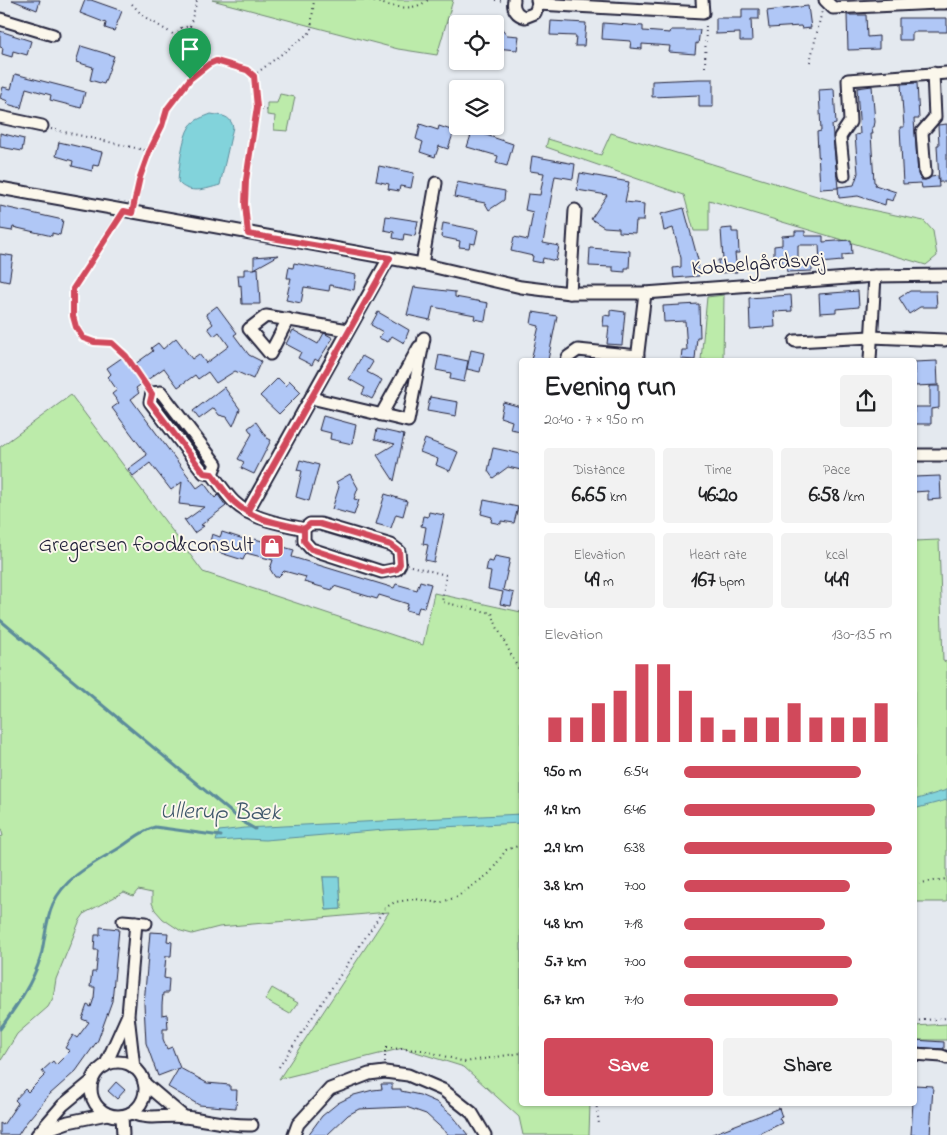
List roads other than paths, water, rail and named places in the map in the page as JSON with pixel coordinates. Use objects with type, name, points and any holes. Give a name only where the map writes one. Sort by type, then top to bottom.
[{"type":"street","points":[[514,0],[517,13],[525,17],[535,13],[538,2],[703,13],[702,0]]},
{"type":"street","points":[[826,1],[833,8],[945,3],[947,0]]},
{"type":"street","points":[[0,19],[53,35]]},
{"type":"street","points":[[844,175],[840,137],[850,122],[848,80],[947,73]]},
{"type":"street","points":[[925,174],[922,132],[935,117],[932,74]]},
{"type":"street","points":[[0,117],[42,126]]},
{"type":"street","points":[[422,264],[436,183]]},
{"type":"street","name":"Kobbelgårdsvej","points":[[0,188],[390,258],[521,287],[570,294],[645,293],[874,276],[947,275]]},
{"type":"street","points":[[570,294],[575,210]]},
{"type":"street","points":[[247,512],[390,258]]},
{"type":"street","points":[[870,358],[874,276]]},
{"type":"street","points":[[568,358],[578,350],[638,358],[645,293]]},
{"type":"street","points":[[288,319],[348,330]]},
{"type":"street","points":[[795,342],[871,337],[945,340]]},
{"type":"street","points":[[311,398],[381,415],[408,421],[424,338],[381,415]]},
{"type":"street","points":[[152,394],[150,402],[204,473],[212,474],[233,501],[247,512],[264,520],[304,529]]},
{"type":"street","points":[[917,455],[947,455]]},
{"type":"street","points":[[310,524],[320,524],[391,545],[399,551],[400,564],[397,569],[382,572],[311,549],[304,541],[304,529],[310,524]]},
{"type":"street","points":[[124,921],[141,923],[128,1015],[134,1068],[144,1083],[184,1117]]},
{"type":"street","points":[[105,1066],[128,1015]]},
{"type":"street","points":[[917,1054],[947,1058]]},
{"type":"street","points":[[106,1114],[98,1108],[90,1091],[92,1081],[97,1072],[105,1066],[120,1063],[134,1068]]},
{"type":"street","points":[[294,1135],[298,1124],[330,1089],[369,1074],[385,1072],[408,1075],[443,1090],[472,1113],[485,1135]]},
{"type":"street","points":[[38,1134],[62,1105],[92,1081]]},
{"type":"street","points":[[123,1135],[127,1114],[142,1100],[144,1083]]},
{"type":"street","points":[[38,1134],[68,1122],[106,1114],[127,1114],[144,1118],[184,1117],[234,1126],[252,1125]]},
{"type":"water","points":[[211,114],[228,118],[233,127],[220,185],[198,190],[187,189],[178,182],[185,137],[192,124]]},
{"type":"water","points":[[947,790],[947,800],[917,808],[917,799]]},
{"type":"water","points":[[519,814],[519,823],[384,830],[265,840],[216,841],[219,831],[245,828]]},
{"type":"water","points":[[323,877],[339,877],[341,909],[326,910]]},
{"type":"waterway","points":[[0,620],[243,822],[255,829]]},
{"type":"waterway","name":"Ullerup Bæk","points":[[0,1029],[29,985],[38,966],[53,904],[64,886],[80,872],[140,834],[155,827],[221,836]]},
{"type":"place","name":"Gregersen food&consult","points":[[272,546]]}]
